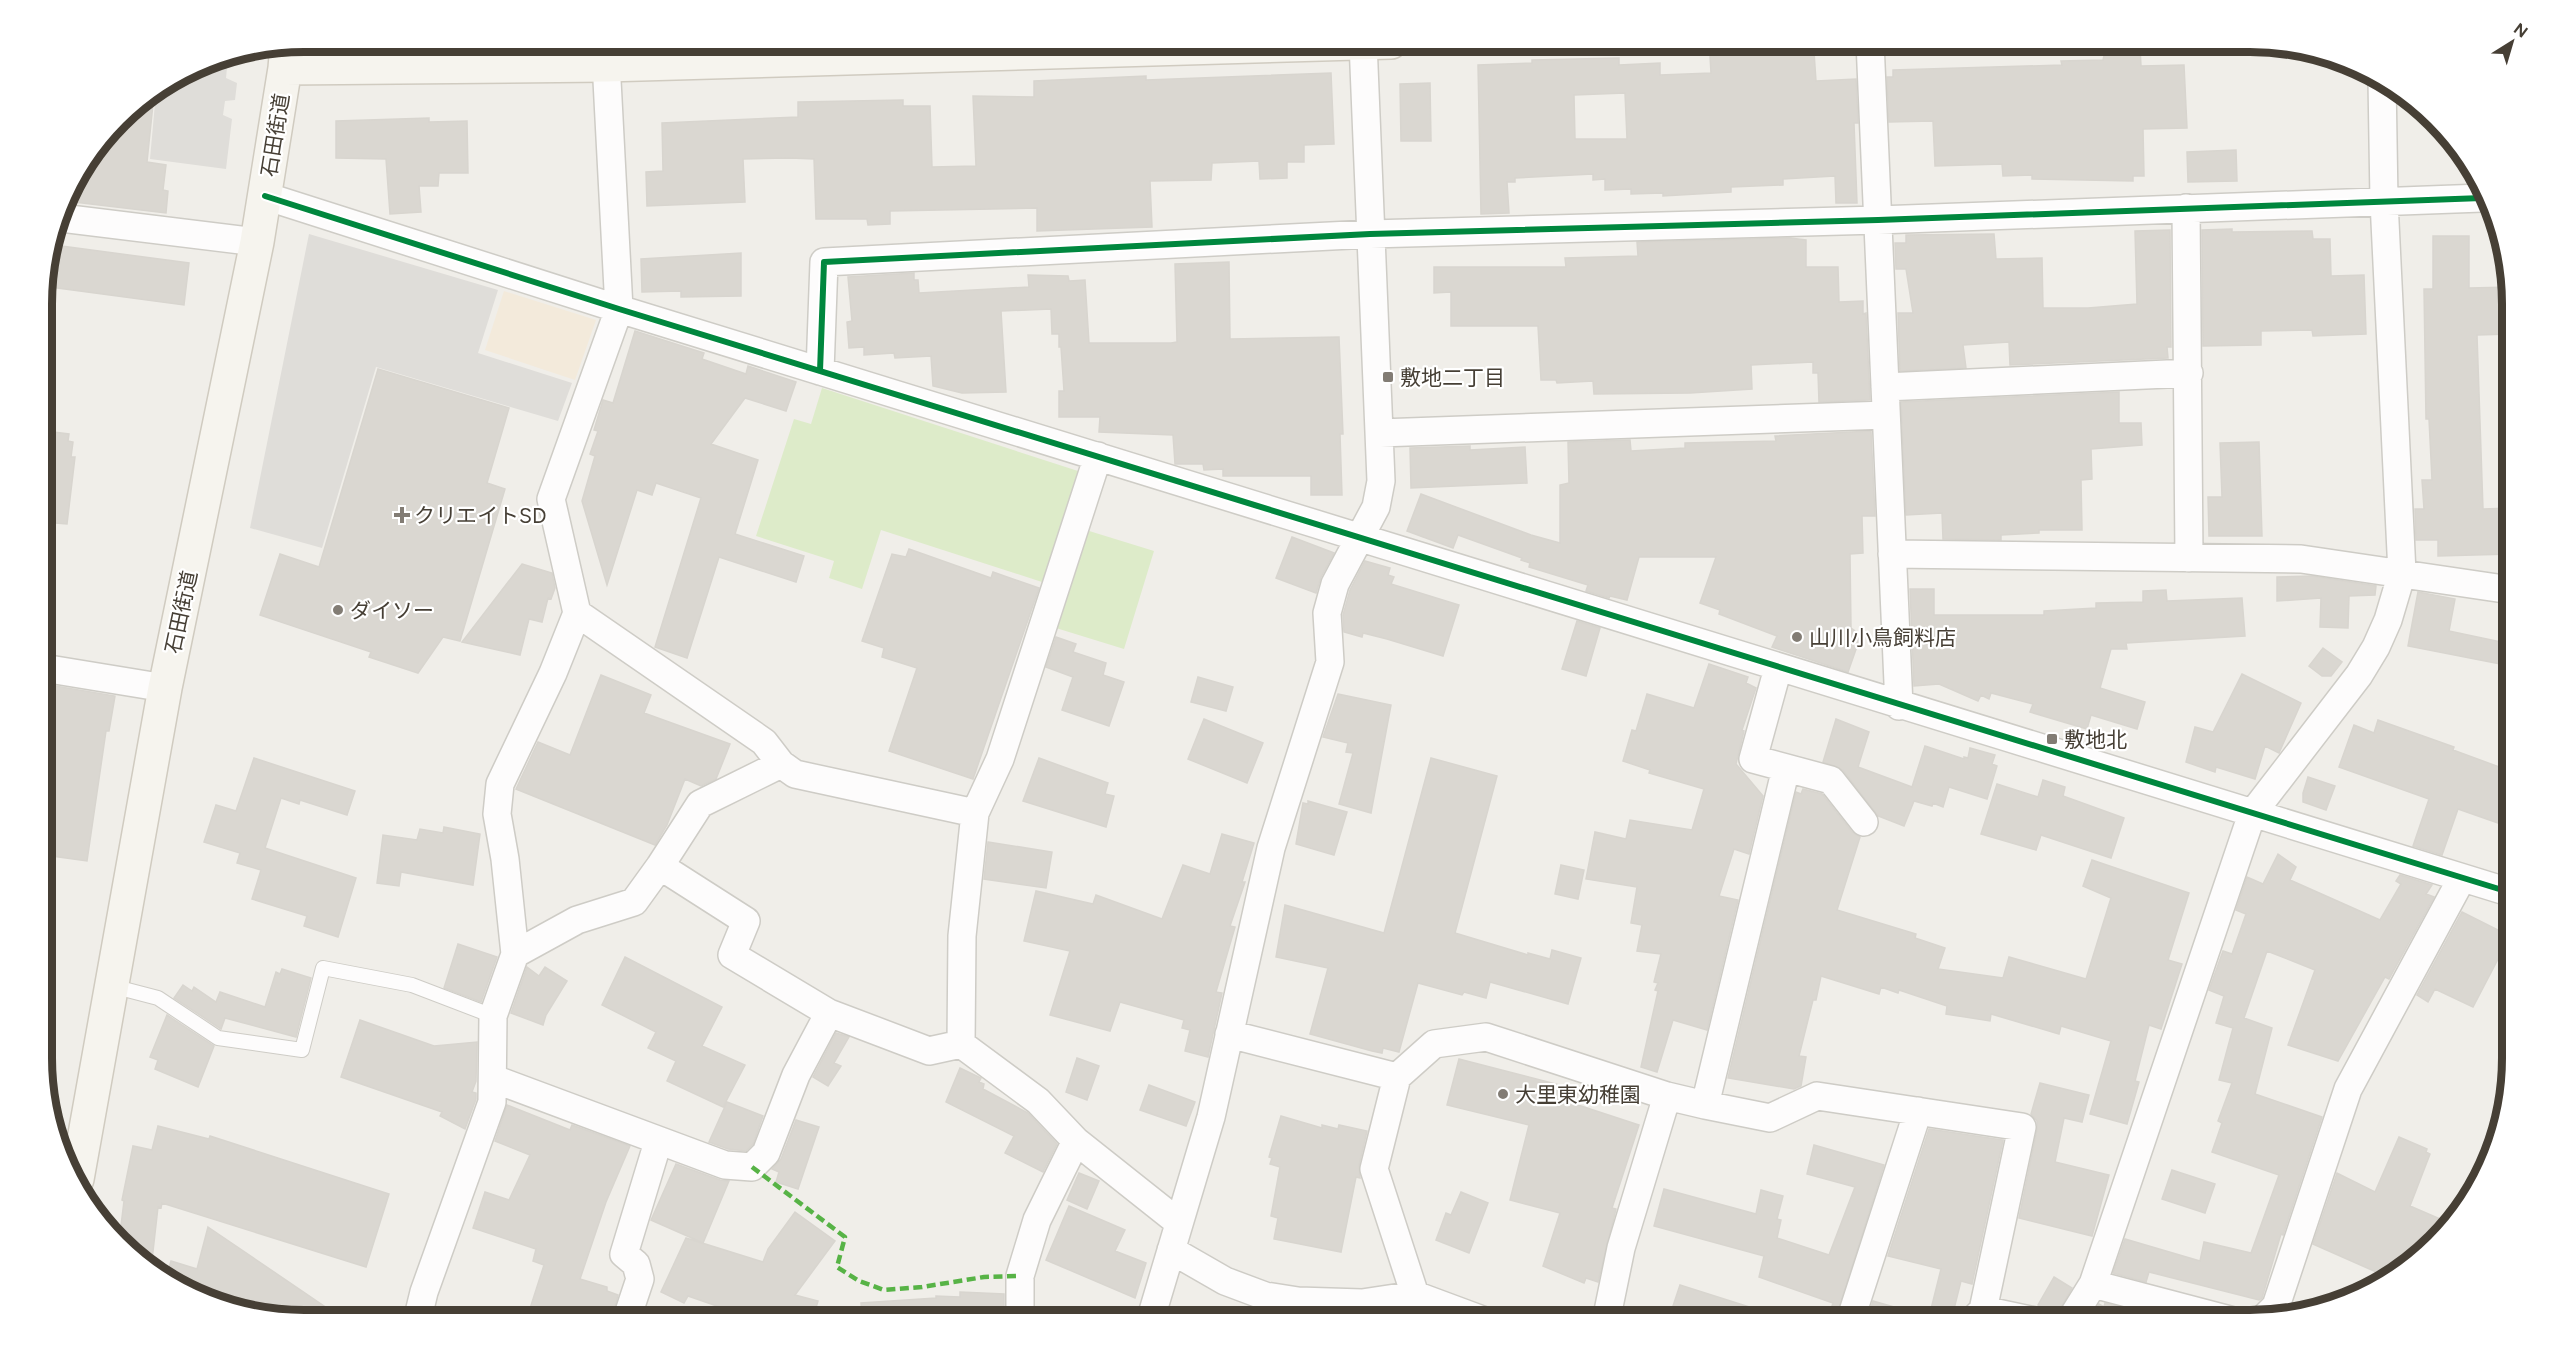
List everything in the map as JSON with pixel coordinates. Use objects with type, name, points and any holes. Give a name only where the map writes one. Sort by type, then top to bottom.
[{"type":"street","points":[[286,57],[676,52]]},
{"type":"street","points":[[1153,1310],[1211,1117],[1271,848],[1330,662],[1327,613],[1335,584],[1376,507],[1381,481],[1370,234],[1373,52]]},
{"type":"street","points":[[1870,52],[1899,705]]},
{"type":"street","points":[[420,1310],[424,1292],[492,1102],[494,1016],[515,954],[505,859],[497,814],[500,784],[553,672],[577,613],[550,499],[619,309],[606,53]]},
{"type":"street","name":"石田街道","points":[[78,1171],[165,688],[257,242],[286,57]]},
{"type":"street","points":[[2076,1310],[2093,1284],[2252,814],[2359,675],[2376,647],[2388,620],[2402,573],[2384,201],[2382,90]]},
{"type":"street","points":[[265,196],[619,309],[2502,889]]},
{"type":"street","points":[[820,371],[824,262],[1370,234],[1878,220],[2478,198]]},
{"type":"street","points":[[2186,208],[2189,558]]},
{"type":"street","points":[[68,219],[257,242]]},
{"type":"street","points":[[1885,387],[2189,373]]},
{"type":"street","points":[[1380,433],[1886,415]]},
{"type":"street","points":[[961,1044],[962,936],[975,813],[1000,759],[1098,456]]},
{"type":"street","points":[[1892,554],[2301,559],[2502,589]]},
{"type":"street","points":[[577,613],[764,742],[781,764],[795,774],[975,813]]},
{"type":"street","points":[[1778,668],[1753,759],[1831,780],[1864,822]]},
{"type":"street","points":[[52,669],[165,688]]},
{"type":"street","points":[[515,954],[577,920],[634,902],[700,804],[781,764]]},
{"type":"street","points":[[1705,1105],[1786,768]]},
{"type":"street","points":[[660,866],[746,921],[732,955],[829,1013],[929,1051],[961,1044],[1038,1101],[1076,1141],[1178,1222]]},
{"type":"street","points":[[2277,1309],[2348,1089],[2462,878]]},
{"type":"street","points":[[494,1079],[658,1142],[725,1165],[752,1167],[766,1153],[795,1075],[829,1013]]},
{"type":"street","points":[[1229,1034],[1397,1077]]},
{"type":"street","points":[[1415,1295],[1374,1169],[1397,1077],[1434,1044],[1486,1037],[1667,1096],[1770,1118],[1817,1096],[2022,1127],[1978,1310]]},
{"type":"street","points":[[1608,1310],[1621,1248],[1667,1096]]},
{"type":"street","points":[[1854,1310],[1918,1111]]},
{"type":"street","points":[[1020,1310],[1020,1276],[1037,1220],[1076,1141]]},
{"type":"street","points":[[629,1310],[639,1279],[636,1264],[624,1254],[658,1142]]},
{"type":"street","points":[[1172,1250],[1225,1281],[1264,1296],[1298,1301],[1362,1303],[1415,1295],[1455,1310]]},
{"type":"street","points":[[2093,1284],[2192,1310]]},
{"type":"lane","points":[[112,986],[158,998],[218,1038],[302,1050],[323,968],[412,986],[494,1016]]},
{"type":"shaded area","points":[[227,65],[226,78],[237,83],[235,100],[225,101],[223,115],[232,119],[226,169],[150,159],[155,101],[193,78]]},
{"type":"shaded area","points":[[309,234],[498,290],[478,353],[572,383],[558,421],[376,367],[322,548],[250,528]]},
{"type":"shaded area","points":[[504,291],[596,320],[575,380],[485,350]]},
{"type":"green space","points":[[822,388],[1078,471],[1042,582],[881,530],[862,589],[829,578],[834,561],[756,536],[794,419],[811,424]]},
{"type":"green space","points":[[1086,530],[1154,551],[1124,649],[1056,628]]},
{"type":"building","points":[[1762,52],[1775,52],[1775,55],[1814,52],[1816,81],[1856,79],[1858,123],[1854,123],[1857,203],[1836,203],[1835,176],[1783,179],[1783,185],[1731,187],[1731,192],[1663,196],[1663,193],[1631,194],[1631,189],[1605,190],[1605,179],[1593,180],[1593,174],[1515,178],[1515,182],[1507,182],[1509,213],[1481,214],[1478,65],[1532,63],[1532,60],[1619,58],[1619,65],[1660,63],[1660,75],[1711,73],[1710,56]],"holes":[[[1625,93],[1627,139],[1575,139],[1574,95]]]},
{"type":"building","points":[[2105,52],[2140,52],[2141,66],[2184,65],[2187,128],[2143,129],[2144,176],[2133,176],[2133,181],[2032,179],[2032,175],[2003,176],[2002,164],[1935,166],[1933,121],[1889,122],[1887,77],[1893,77],[1893,70],[2062,65],[2061,61],[2103,60]]},
{"type":"building","points":[[1331,73],[1334,144],[1304,145],[1304,162],[1287,162],[1287,178],[1260,179],[1259,161],[1212,163],[1211,180],[1150,181],[1152,227],[1037,231],[1037,208],[890,211],[890,224],[868,225],[867,219],[816,219],[814,159],[790,158],[743,159],[745,202],[647,206],[646,172],[663,171],[662,123],[798,117],[798,102],[903,100],[903,106],[930,106],[932,167],[976,166],[973,96],[1034,97],[1034,81],[1146,76],[1146,80]]},
{"type":"building","points":[[1430,83],[1431,141],[1401,141],[1400,84]]},
{"type":"building","points":[[151,104],[153,104],[147,162],[166,165],[163,190],[168,191],[166,213],[74,202],[86,178],[104,151],[126,126]]},
{"type":"building","points":[[429,118],[429,122],[467,121],[468,173],[439,173],[438,186],[419,186],[421,212],[390,214],[386,159],[336,158],[336,121]]},
{"type":"building","points":[[2236,150],[2237,181],[2188,182],[2187,152]]},
{"type":"building","points":[[2232,229],[2232,232],[2312,231],[2313,239],[2330,239],[2331,276],[2364,275],[2366,334],[2313,336],[2312,330],[2261,331],[2261,345],[2203,346],[2202,230]]},
{"type":"building","points":[[2170,230],[2171,347],[2167,347],[2168,358],[2010,365],[2009,342],[1963,345],[1966,368],[1900,371],[1898,313],[1913,313],[1906,269],[1896,269],[1895,243],[1906,243],[1906,235],[1994,234],[1996,259],[2042,258],[2043,308],[2088,308],[2137,304],[2135,231]]},
{"type":"building","points":[[2433,236],[2469,236],[2469,288],[2501,287],[2502,334],[2477,335],[2483,509],[2502,508],[2502,554],[2438,556],[2438,540],[2416,540],[2415,509],[2424,509],[2422,480],[2432,480],[2429,419],[2426,419],[2424,289],[2433,289]]},
{"type":"building","points":[[1790,238],[1806,240],[1806,267],[1838,267],[1839,302],[1863,301],[1863,314],[1866,313],[1870,400],[1819,402],[1818,373],[1813,373],[1813,362],[1751,365],[1752,389],[1690,393],[1594,394],[1593,381],[1557,383],[1556,380],[1541,380],[1538,326],[1451,326],[1451,292],[1434,293],[1434,267],[1566,267],[1565,258],[1638,256],[1637,242]]},
{"type":"building","points":[[59,246],[189,263],[184,305],[53,287]]},
{"type":"building","points":[[741,253],[741,296],[681,297],[681,291],[642,292],[641,259]]},
{"type":"building","points":[[1229,262],[1230,339],[1339,337],[1343,434],[1340,434],[1342,495],[1311,495],[1311,476],[1223,476],[1223,469],[1204,470],[1203,464],[1175,464],[1173,435],[1099,432],[1100,417],[1059,417],[1059,391],[1064,391],[1061,347],[1059,347],[1059,334],[1052,334],[1051,309],[1001,311],[1006,392],[962,393],[933,386],[931,356],[895,358],[894,353],[864,355],[864,347],[849,348],[847,322],[852,321],[848,277],[914,273],[914,280],[918,280],[919,293],[1029,287],[1028,275],[1068,276],[1069,281],[1085,280],[1089,343],[1171,343],[1177,342],[1175,264]]},
{"type":"building","points":[[635,331],[704,353],[702,359],[746,374],[748,366],[796,382],[786,411],[745,398],[711,444],[758,460],[735,534],[804,556],[796,582],[719,557],[687,658],[655,647],[701,498],[656,483],[652,495],[637,490],[607,585],[582,501],[595,456],[590,454],[598,431],[594,430],[603,400],[613,403]]},
{"type":"building","points":[[378,369],[509,408],[487,483],[505,489],[460,641],[443,637],[418,673],[369,657],[371,652],[260,615],[280,554],[319,567]]},
{"type":"building","points":[[2119,392],[2119,423],[2141,423],[2142,445],[2091,449],[2092,479],[2081,480],[2082,530],[2039,530],[2039,533],[2001,535],[2001,540],[1943,539],[1942,513],[1906,515],[1901,402]]},
{"type":"building","points":[[1871,431],[1875,516],[1862,516],[1863,553],[1850,554],[1851,628],[1861,635],[1848,672],[1772,647],[1777,636],[1719,614],[1720,610],[1700,603],[1716,557],[1639,557],[1627,600],[1610,596],[1609,598],[1586,591],[1588,585],[1529,567],[1530,563],[1521,560],[1522,558],[1458,535],[1453,548],[1407,531],[1421,494],[1531,535],[1560,543],[1560,485],[1569,483],[1568,442],[1630,440],[1631,451],[1685,448],[1685,443],[1776,441],[1775,436]]},
{"type":"building","points":[[52,432],[69,434],[68,441],[73,442],[71,457],[75,457],[67,524],[52,523]]},
{"type":"building","points":[[2259,442],[2262,536],[2209,536],[2208,497],[2222,497],[2220,443]]},
{"type":"building","points":[[1470,446],[1470,450],[1525,447],[1527,483],[1411,488],[1410,448]]},
{"type":"building","points":[[1292,537],[1334,553],[1321,577],[1316,593],[1276,578]]},
{"type":"building","points":[[909,549],[991,578],[993,572],[1039,588],[973,779],[889,751],[917,668],[882,657],[884,648],[862,641],[892,554],[906,557]]},
{"type":"building","points":[[1365,561],[1390,568],[1388,575],[1394,577],[1391,584],[1459,605],[1443,656],[1363,633],[1362,637],[1344,632],[1343,615],[1350,590]]},
{"type":"building","points":[[522,564],[552,573],[555,588],[551,599],[548,598],[542,622],[529,619],[520,655],[462,642]]},
{"type":"building","points":[[2312,576],[2376,586],[2375,595],[2349,596],[2348,628],[2320,627],[2321,598],[2277,601],[2277,577]]},
{"type":"building","points":[[1910,589],[1934,589],[1934,615],[2044,615],[2044,611],[2096,608],[2096,603],[2143,602],[2143,591],[2166,590],[2167,601],[2242,598],[2245,636],[2126,643],[2127,649],[2111,649],[2100,688],[2145,702],[2137,729],[2091,715],[2087,729],[2030,712],[2033,704],[1991,693],[1989,699],[1981,695],[1978,701],[1939,684],[1914,686]]},
{"type":"building","points":[[2418,592],[2455,599],[2449,631],[2502,642],[2502,664],[2408,646]]},
{"type":"building","points":[[1577,621],[1600,628],[1586,676],[1562,669]]},
{"type":"building","points":[[1056,637],[1076,644],[1073,652],[1106,663],[1103,675],[1124,682],[1109,726],[1062,710],[1073,677],[1046,667]]},
{"type":"building","points":[[2323,648],[2342,662],[2331,676],[2322,676],[2309,666]]},
{"type":"building","points":[[1709,664],[1748,677],[1746,683],[1756,688],[1742,730],[1744,731],[1736,764],[1763,796],[1749,854],[1734,849],[1719,896],[1738,900],[1707,1030],[1673,1020],[1657,1072],[1641,1067],[1658,991],[1655,990],[1658,983],[1654,982],[1661,954],[1637,951],[1642,925],[1631,923],[1637,887],[1586,879],[1595,832],[1626,839],[1630,820],[1692,830],[1704,789],[1649,773],[1650,770],[1623,761],[1632,730],[1636,731],[1647,694],[1694,708]]},
{"type":"building","points":[[2242,674],[2301,703],[2279,753],[2265,746],[2255,779],[2216,767],[2215,772],[2186,762],[2195,727],[2213,732]]},
{"type":"building","points":[[601,675],[651,695],[644,713],[730,744],[716,779],[701,786],[685,779],[667,825],[655,845],[516,789],[538,742],[570,755]]},
{"type":"building","points":[[1198,677],[1233,687],[1226,711],[1191,702]]},
{"type":"building","points":[[52,686],[115,696],[109,731],[106,731],[87,861],[52,856],[56,831],[52,830]]},
{"type":"building","points":[[1338,694],[1391,705],[1371,813],[1339,804],[1353,753],[1346,752],[1348,743],[1323,737]]},
{"type":"building","points":[[1204,719],[1263,743],[1247,783],[1188,759]]},
{"type":"building","points":[[1836,719],[1869,732],[1858,767],[1912,787],[1925,746],[1964,759],[1964,757],[1968,758],[1970,748],[1995,755],[1992,764],[1997,766],[1987,799],[1949,787],[1943,807],[1933,803],[1932,806],[1914,801],[1904,826],[1878,816],[1843,770],[1823,762]]},
{"type":"building","points":[[2378,720],[2454,747],[2453,750],[2502,768],[2500,780],[2502,781],[2502,812],[2498,823],[2458,809],[2442,855],[2413,846],[2429,799],[2339,767],[2354,725],[2374,733]]},
{"type":"building","points":[[254,758],[355,791],[347,815],[300,800],[299,804],[281,798],[265,848],[356,878],[338,937],[304,926],[307,916],[252,899],[261,870],[237,863],[240,853],[204,842],[216,805],[236,811]]},
{"type":"building","points":[[1039,758],[1108,783],[1105,794],[1114,796],[1106,827],[1023,801]]},
{"type":"building","points":[[1431,758],[1497,776],[1455,933],[1528,955],[1528,953],[1550,959],[1552,950],[1581,958],[1568,1004],[1490,982],[1486,998],[1464,992],[1462,995],[1418,983],[1399,1052],[1383,1048],[1382,1053],[1372,1051],[1310,1034],[1328,968],[1276,957],[1285,905],[1384,933]]},
{"type":"building","points":[[2308,777],[2335,786],[2326,810],[2303,802]]},
{"type":"building","points":[[2043,780],[2065,787],[2063,796],[2124,818],[2111,858],[2041,835],[2036,850],[1981,834],[1997,784],[2038,797]]},
{"type":"building","points":[[1803,789],[1822,794],[1852,832],[1860,837],[1837,910],[1916,934],[1915,938],[1945,948],[1938,969],[2003,978],[2009,957],[2086,979],[2111,898],[2083,886],[2092,860],[2189,893],[2168,960],[2182,964],[2161,1029],[2149,1025],[2135,1081],[2139,1082],[2127,1124],[2090,1114],[2111,1041],[2061,1026],[2059,1034],[1991,1014],[1990,1021],[1946,1014],[1947,1006],[1899,990],[1898,993],[1881,987],[1879,994],[1821,976],[1799,1056],[1806,1057],[1801,1086],[1794,1089],[1728,1078],[1796,792],[1801,794]]},
{"type":"building","points":[[1308,801],[1347,812],[1334,855],[1296,844],[1303,803],[1308,804]]},
{"type":"building","points":[[444,827],[480,834],[473,885],[401,872],[399,886],[377,883],[383,835],[417,840],[420,829],[443,833]]},
{"type":"building","points":[[1222,834],[1254,843],[1242,882],[1245,882],[1230,926],[1235,927],[1216,992],[1222,993],[1208,1057],[1185,1051],[1190,1030],[1182,1028],[1184,1020],[1120,1002],[1110,1031],[1050,1015],[1070,951],[1024,941],[1036,891],[1093,904],[1096,895],[1162,919],[1183,865],[1210,874]]},
{"type":"building","points":[[988,842],[1052,852],[1046,888],[984,879]]},
{"type":"building","points":[[2278,854],[2296,867],[2290,880],[2380,920],[2401,884],[2396,881],[2400,875],[2432,885],[2426,894],[2434,897],[2389,979],[2385,977],[2338,1061],[2288,1045],[2315,970],[2267,951],[2244,1018],[2272,1028],[2255,1094],[2322,1117],[2283,1235],[2281,1234],[2262,1298],[2259,1300],[2149,1272],[2146,1282],[2113,1273],[2125,1239],[2200,1261],[2204,1242],[2251,1253],[2279,1175],[2212,1152],[2222,1123],[2218,1121],[2232,1083],[2219,1080],[2233,1028],[2216,1023],[2224,996],[2209,990],[2223,951],[2232,954],[2246,914],[2236,910],[2247,877],[2263,884]]},
{"type":"building","points":[[1561,865],[1584,870],[1578,899],[1555,894]]},
{"type":"building","points":[[2462,912],[2502,932],[2502,951],[2473,1007],[2435,989],[2428,1002],[2417,995]]},
{"type":"building","points":[[458,944],[497,957],[481,1002],[444,988]]},
{"type":"building","points":[[625,957],[722,1007],[702,1046],[745,1065],[723,1107],[667,1081],[676,1061],[648,1048],[656,1032],[602,1005]]},
{"type":"building","points":[[527,967],[539,976],[545,967],[567,981],[546,1015],[543,1025],[511,1013]]},
{"type":"building","points":[[282,969],[311,978],[296,1037],[225,1018],[221,1029],[174,998],[183,985],[192,991],[194,987],[216,1002],[220,992],[265,1007],[276,972],[280,974]]},
{"type":"building","points":[[167,1015],[214,1046],[198,1087],[155,1069],[158,1060],[150,1057]]},
{"type":"building","points":[[360,1020],[434,1046],[477,1042],[476,1081],[472,1092],[476,1093],[476,1099],[465,1129],[440,1116],[442,1112],[341,1077]]},
{"type":"building","points":[[836,1033],[849,1037],[834,1063],[841,1066],[828,1086],[813,1077]]},
{"type":"building","points":[[1077,1058],[1099,1066],[1087,1100],[1066,1092]]},
{"type":"building","points":[[1459,1059],[1579,1090],[1575,1104],[1639,1125],[1612,1208],[1616,1209],[1598,1282],[1586,1278],[1584,1283],[1543,1266],[1560,1213],[1510,1200],[1529,1125],[1447,1105]]},
{"type":"building","points":[[960,1068],[981,1078],[979,1082],[984,1084],[983,1089],[1028,1113],[1057,1144],[1043,1172],[1005,1153],[1014,1136],[946,1102]]},
{"type":"building","points":[[2040,1083],[2089,1095],[2082,1122],[2064,1118],[2055,1162],[2109,1175],[2092,1236],[2019,1218],[2037,1130],[2037,1121],[2031,1114]]},
{"type":"building","points":[[1149,1085],[1195,1102],[1186,1126],[1140,1110]]},
{"type":"building","points":[[727,1102],[763,1116],[753,1144],[746,1151],[728,1149],[709,1142]]},
{"type":"building","points":[[507,1105],[570,1130],[572,1125],[630,1146],[606,1202],[580,1279],[607,1287],[607,1291],[618,1295],[614,1310],[530,1310],[544,1265],[533,1261],[536,1249],[473,1228],[485,1192],[509,1200],[530,1155],[495,1141]]},
{"type":"building","points":[[1281,1116],[1322,1128],[1322,1125],[1338,1129],[1339,1125],[1367,1131],[1359,1165],[1360,1178],[1356,1177],[1341,1252],[1274,1239],[1278,1218],[1271,1216],[1280,1167],[1270,1164],[1272,1158],[1269,1157]]},
{"type":"building","points":[[796,1120],[819,1127],[798,1189],[776,1182],[779,1172],[772,1169],[781,1159]]},
{"type":"building","points":[[158,1126],[209,1139],[210,1136],[389,1194],[366,1267],[162,1203],[161,1208],[158,1207],[152,1260],[120,1231],[124,1201],[122,1200],[133,1146],[152,1150]]},
{"type":"building","points":[[1929,1129],[2003,1140],[1972,1284],[1961,1281],[1954,1310],[1931,1310],[1941,1269],[1888,1256]]},
{"type":"building","points":[[2399,1137],[2427,1149],[2426,1152],[2430,1154],[2410,1206],[2443,1220],[2416,1248],[2381,1274],[2313,1244],[2337,1173],[2375,1192]]},
{"type":"building","points":[[1814,1145],[1884,1165],[1838,1310],[1831,1310],[1833,1303],[1759,1277],[1764,1256],[1654,1226],[1664,1189],[1756,1214],[1761,1190],[1783,1196],[1777,1219],[1781,1220],[1777,1238],[1829,1255],[1855,1187],[1807,1174]]},
{"type":"building","points":[[676,1164],[729,1181],[703,1243],[651,1220]]},
{"type":"building","points":[[2172,1170],[2215,1184],[2205,1213],[2162,1199]]},
{"type":"building","points":[[1079,1173],[1099,1181],[1087,1209],[1067,1200]]},
{"type":"building","points":[[1461,1192],[1488,1203],[1469,1253],[1436,1240],[1446,1213],[1451,1215]]},
{"type":"building","points":[[1069,1206],[1125,1230],[1115,1251],[1146,1263],[1135,1298],[1046,1260]]},
{"type":"building","points":[[795,1212],[835,1241],[795,1295],[818,1301],[815,1310],[728,1310],[688,1296],[684,1303],[661,1292],[686,1238],[763,1262],[768,1249]]},
{"type":"building","points":[[208,1227],[330,1310],[288,1310],[255,1306],[193,1285],[168,1271],[171,1261],[197,1269]]},
{"type":"building","points":[[2054,1277],[2072,1288],[2059,1310],[2046,1310],[2038,1305]]},
{"type":"building","points":[[1680,1285],[1759,1310],[1686,1310],[1673,1306]]},
{"type":"building","points":[[960,1292],[1004,1294],[1004,1310],[861,1310],[861,1303],[936,1298],[936,1296],[960,1297]]},
{"type":"building","points":[[1873,1301],[1905,1310],[1870,1310]]},
{"type":"building","points":[[2105,1303],[2131,1310],[2095,1310],[2099,1304],[2104,1307]]},
{"type":"marked path","points":[[752,1167],[845,1237],[837,1267],[859,1281],[884,1290],[922,1287],[984,1277],[1020,1276]]},
{"type":"cycle path","points":[[265,196],[619,309],[2502,890]]},
{"type":"cycle path","points":[[820,371],[824,262],[1370,234],[1878,220],[2478,198]]},
{"type":"place","name":"敷地二丁目","points":[[1388,377]]},
{"type":"place","name":"クリエイトSD","points":[[402,515]]},
{"type":"place","name":"ダイソー","points":[[338,610]]},
{"type":"place","name":"山川小鳥飼料店","points":[[1797,637]]},
{"type":"place","name":"敷地北","points":[[2052,739]]},
{"type":"place","name":"大里東幼稚園","points":[[1503,1094]]}]
